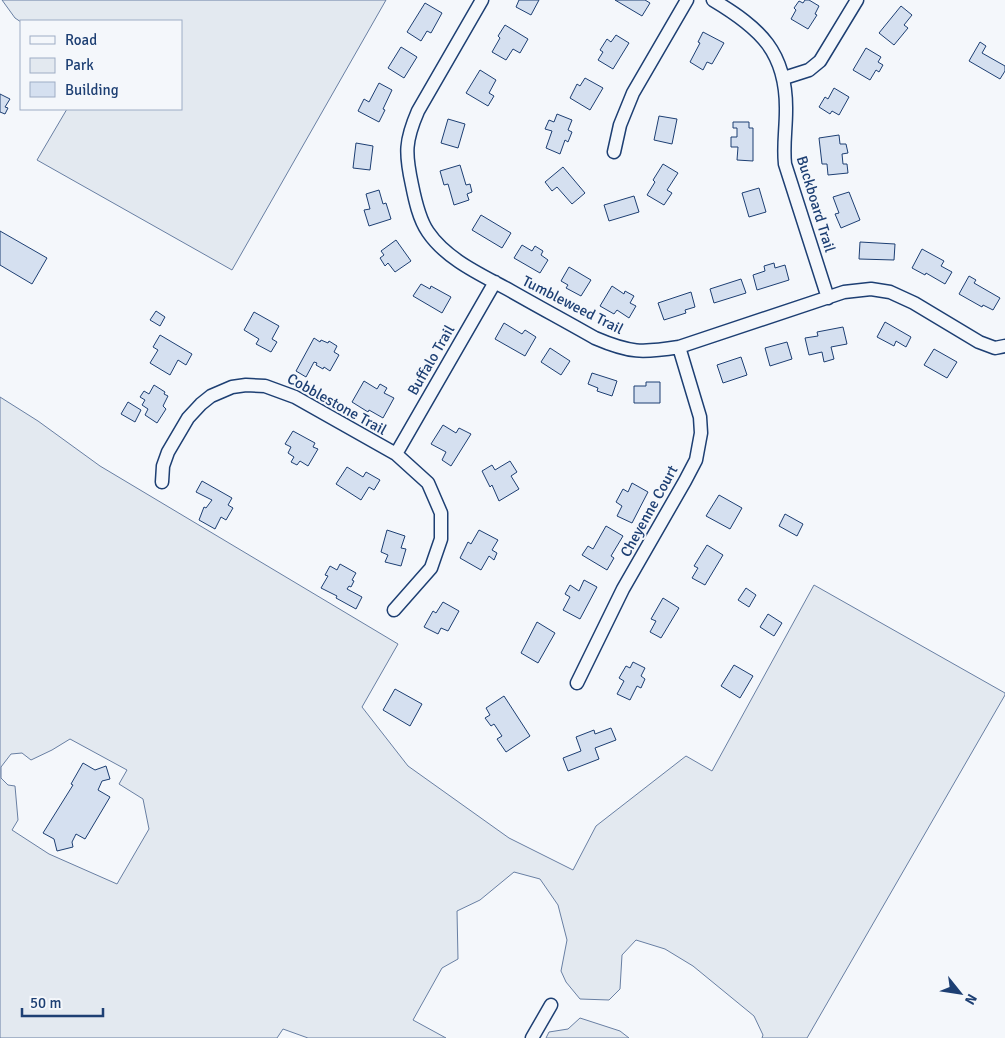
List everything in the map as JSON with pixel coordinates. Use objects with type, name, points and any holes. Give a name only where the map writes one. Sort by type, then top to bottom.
[{"type":"street","points":[[614,152],[620,125],[628,103],[687,0]]},
{"type":"street","name":"Buckboard Trail","points":[[712,0],[745,21],[762,36],[774,52],[784,78],[786,113],[785,164],[828,298]]},
{"type":"street","points":[[784,78],[809,70],[820,61],[858,0]]},
{"type":"street","name":"Tumbleweed Trail","points":[[480,1],[418,111],[410,128],[406,149],[408,168],[423,222],[428,232],[442,249],[452,256],[595,338],[632,351],[655,351],[679,346],[828,298],[861,290],[890,292],[979,342],[995,348],[1004,346]]},
{"type":"street","name":"Buffalo Trail","points":[[396,454],[495,282]]},
{"type":"street","name":"Cheyenne Court","points":[[578,683],[623,589],[686,481],[696,460],[699,447],[700,418],[679,346]]},
{"type":"street","name":"Cobblestone Trail","points":[[162,482],[163,466],[166,457],[188,418],[206,400],[232,387],[258,385],[283,391],[396,454],[428,483],[441,513],[441,539],[431,568],[394,610]]},
{"type":"street","points":[[532,1038],[551,1005]]},
{"type":"green space","points":[[2,0],[386,0],[232,270],[37,160],[66,110],[182,110],[182,20],[20,21],[15,18]]},
{"type":"green space","points":[[0,397],[38,421],[100,466],[398,644],[362,707],[408,766],[509,838],[573,870],[596,826],[686,756],[712,771],[814,585],[1005,693],[807,1038],[762,1038],[763,1035],[754,1016],[693,966],[665,949],[636,940],[622,955],[620,989],[609,1000],[580,999],[566,982],[561,971],[567,940],[558,905],[540,879],[514,872],[480,900],[457,911],[458,959],[442,968],[413,1020],[446,1038],[308,1038],[283,1029],[277,1038],[0,1038]],"holes":[[[70,739],[127,770],[119,784],[143,799],[149,829],[117,884],[49,854],[12,830],[18,820],[15,786],[8,785],[1,778],[1,767],[11,754],[22,753],[31,760]]]},
{"type":"green space","points":[[580,1018],[620,1031],[629,1038],[546,1038],[549,1032],[568,1029]]},
{"type":"building","points":[[519,0],[539,0],[531,15],[516,7]]},
{"type":"building","points":[[615,0],[645,0],[650,3],[642,16]]},
{"type":"building","points":[[805,0],[809,0],[819,6],[815,14],[817,15],[808,29],[791,19],[796,10],[794,8],[799,1],[803,3]]},
{"type":"building","points":[[425,3],[442,13],[431,33],[427,31],[421,41],[407,32]]},
{"type":"building","points":[[901,6],[912,15],[904,25],[908,28],[894,45],[879,33]]},
{"type":"building","points":[[505,25],[528,39],[520,53],[513,49],[506,60],[492,52],[500,38],[498,36]]},
{"type":"building","points":[[703,32],[724,43],[712,64],[707,62],[703,70],[690,62],[700,43],[698,42]]},
{"type":"building","points":[[616,35],[629,43],[613,69],[598,60],[603,52],[600,50],[607,39],[611,42]]},
{"type":"building","points":[[980,42],[986,46],[982,53],[1005,66],[1005,71],[1000,79],[969,61]]},
{"type":"building","points":[[401,47],[417,57],[404,78],[388,68]]},
{"type":"building","points":[[866,48],[881,57],[878,62],[883,65],[879,72],[876,70],[870,80],[853,70]]},
{"type":"building","points":[[480,70],[496,80],[489,93],[494,96],[488,106],[466,93]]},
{"type":"building","points":[[585,78],[603,88],[590,110],[570,98],[577,84],[580,86]]},
{"type":"building","points":[[379,83],[392,90],[379,122],[358,111],[364,99],[369,102]]},
{"type":"building","points":[[834,88],[849,97],[839,115],[832,111],[830,114],[819,107],[825,97],[828,99]]},
{"type":"building","points":[[0,94],[10,99],[5,107],[8,108],[5,114],[0,112]]},
{"type":"building","points":[[557,114],[572,120],[568,130],[572,132],[568,142],[565,140],[560,154],[546,148],[552,131],[545,129],[549,120],[554,122]]},
{"type":"building","points":[[659,116],[677,119],[672,144],[654,140]]},
{"type":"building","points":[[448,119],[465,124],[458,148],[441,143]]},
{"type":"building","points":[[733,122],[749,122],[749,128],[753,128],[753,161],[737,160],[738,147],[731,147],[731,137],[737,137],[737,128],[733,128]]},
{"type":"building","points":[[839,135],[840,144],[846,144],[848,153],[842,154],[843,164],[847,164],[848,173],[828,175],[827,164],[822,164],[819,138]]},
{"type":"building","points":[[356,143],[373,146],[370,170],[353,168]]},
{"type":"building","points":[[663,164],[678,173],[667,190],[672,193],[664,205],[647,195],[655,182],[653,180]]},
{"type":"building","points":[[460,165],[466,185],[470,184],[472,192],[467,194],[469,200],[454,205],[448,184],[444,185],[440,171]]},
{"type":"building","points":[[563,167],[585,193],[572,204],[557,187],[552,191],[545,182]]},
{"type":"building","points":[[759,188],[766,212],[749,217],[742,193]]},
{"type":"building","points":[[379,190],[383,204],[386,203],[391,219],[369,226],[364,210],[370,209],[366,194]]},
{"type":"building","points":[[849,192],[860,220],[841,228],[835,214],[839,213],[833,197]]},
{"type":"building","points":[[634,196],[639,212],[609,221],[604,205]]},
{"type":"building","points":[[481,215],[511,233],[502,248],[472,230]]},
{"type":"building","points":[[0,231],[47,258],[32,284],[0,265]]},
{"type":"building","points":[[396,240],[411,261],[395,272],[388,263],[385,266],[380,258],[384,255],[381,251]]},
{"type":"building","points":[[860,242],[895,244],[894,260],[859,259]]},
{"type":"building","points":[[522,245],[532,251],[535,246],[543,251],[541,255],[548,260],[540,273],[514,258]]},
{"type":"building","points":[[922,249],[944,261],[941,266],[952,272],[945,284],[926,273],[925,275],[912,268]]},
{"type":"building","points":[[774,263],[775,268],[785,265],[789,280],[757,290],[753,275],[765,271],[764,266]]},
{"type":"building","points":[[569,267],[591,280],[581,296],[566,288],[568,285],[561,281]]},
{"type":"building","points":[[969,276],[976,280],[974,283],[1000,298],[993,310],[983,305],[982,307],[959,294]]},
{"type":"building","points":[[741,279],[746,293],[714,303],[710,289]]},
{"type":"building","points":[[421,284],[430,289],[431,286],[451,297],[442,313],[413,296]]},
{"type":"building","points":[[612,286],[624,294],[625,291],[634,296],[630,303],[636,306],[629,318],[617,310],[614,314],[600,306]]},
{"type":"building","points":[[691,292],[695,307],[685,310],[686,313],[664,320],[658,303]]},
{"type":"building","points":[[156,311],[165,317],[160,326],[150,320]]},
{"type":"building","points":[[254,312],[279,326],[272,339],[277,342],[271,352],[256,344],[259,339],[244,330]]},
{"type":"building","points":[[885,322],[911,337],[906,347],[896,341],[894,346],[877,337]]},
{"type":"building","points":[[504,323],[522,334],[525,330],[536,337],[525,356],[495,339]]},
{"type":"building","points":[[843,327],[847,344],[831,347],[834,359],[824,362],[822,352],[809,355],[805,338],[818,336],[817,332]]},
{"type":"building","points":[[160,335],[192,354],[186,365],[178,360],[170,375],[150,363],[158,350],[153,347]]},
{"type":"building","points":[[314,338],[320,342],[321,340],[328,343],[329,341],[337,346],[334,352],[339,355],[330,371],[324,367],[323,369],[314,362],[306,377],[296,371]]},
{"type":"building","points":[[787,342],[792,359],[770,366],[765,348]]},
{"type":"building","points":[[550,348],[570,361],[561,375],[541,362]]},
{"type":"building","points":[[934,349],[957,362],[947,378],[924,365]]},
{"type":"building","points":[[741,357],[747,375],[723,383],[717,365]]},
{"type":"building","points":[[592,373],[617,381],[612,396],[597,391],[598,388],[588,384]]},
{"type":"building","points":[[364,381],[377,389],[380,384],[387,388],[384,393],[394,398],[383,418],[369,410],[368,412],[352,402]]},
{"type":"building","points":[[646,382],[660,382],[660,403],[634,403],[634,386],[646,386]]},
{"type":"building","points":[[154,385],[168,396],[163,406],[166,409],[157,423],[145,415],[148,409],[142,405],[145,400],[140,397],[144,391],[149,394]]},
{"type":"building","points":[[128,402],[141,410],[135,422],[121,414]]},
{"type":"building","points":[[443,425],[456,433],[459,428],[471,434],[451,466],[442,460],[446,452],[431,444]]},
{"type":"building","points":[[293,431],[315,443],[313,447],[318,449],[308,466],[300,461],[297,465],[291,462],[294,457],[288,453],[291,447],[285,444]]},
{"type":"building","points":[[510,461],[517,472],[511,476],[519,489],[499,501],[492,485],[490,487],[482,471],[492,465],[495,470]]},
{"type":"building","points":[[347,467],[363,477],[366,472],[380,480],[374,490],[369,487],[361,500],[336,484]]},
{"type":"building","points":[[202,481],[232,498],[228,505],[233,508],[226,520],[221,517],[215,529],[199,520],[204,507],[206,508],[212,500],[196,492]]},
{"type":"building","points":[[632,483],[648,492],[632,523],[617,516],[622,506],[616,502],[623,489],[628,492]]},
{"type":"building","points":[[719,495],[742,508],[730,529],[706,516]]},
{"type":"building","points":[[785,514],[803,524],[797,536],[779,526]]},
{"type":"building","points":[[606,526],[623,536],[611,556],[614,558],[607,570],[582,555],[588,546],[593,549]]},
{"type":"building","points":[[387,530],[405,536],[401,548],[406,549],[401,566],[385,562],[388,555],[381,552]]},
{"type":"building","points":[[479,530],[498,540],[492,550],[497,553],[494,560],[489,556],[481,570],[460,558],[468,542],[471,544]]},
{"type":"building","points":[[707,545],[723,555],[705,585],[692,578],[698,568],[694,566]]},
{"type":"building","points":[[340,564],[356,573],[351,587],[349,586],[347,589],[362,597],[356,609],[321,588],[328,576],[325,575],[330,566],[337,570]]},
{"type":"building","points":[[584,580],[597,587],[580,619],[563,610],[570,597],[565,594],[570,585],[579,591]]},
{"type":"building","points":[[746,588],[756,595],[749,607],[738,600]]},
{"type":"building","points":[[663,598],[679,608],[661,638],[650,632],[656,621],[651,619]]},
{"type":"building","points":[[443,602],[459,611],[448,631],[441,628],[438,634],[424,627],[433,611],[436,613]]},
{"type":"building","points":[[768,614],[782,623],[774,636],[760,627]]},
{"type":"building","points":[[537,622],[555,633],[538,663],[521,653]]},
{"type":"building","points":[[633,662],[645,668],[641,676],[645,679],[641,688],[637,686],[630,700],[617,694],[624,681],[619,678],[626,666],[630,668]]},
{"type":"building","points":[[734,665],[753,676],[740,698],[721,686]]},
{"type":"building","points":[[395,689],[422,704],[410,726],[383,710]]},
{"type":"building","points":[[504,696],[530,736],[506,752],[497,739],[502,736],[494,724],[491,726],[485,718],[490,715],[486,708]]},
{"type":"building","points":[[611,728],[616,740],[595,748],[599,759],[568,771],[563,758],[581,751],[576,737],[594,730],[595,734]]},
{"type":"building","points":[[83,763],[95,770],[106,766],[110,779],[102,781],[98,790],[110,797],[85,839],[76,834],[72,842],[73,847],[57,851],[54,839],[43,833],[73,785],[71,784]]}]
